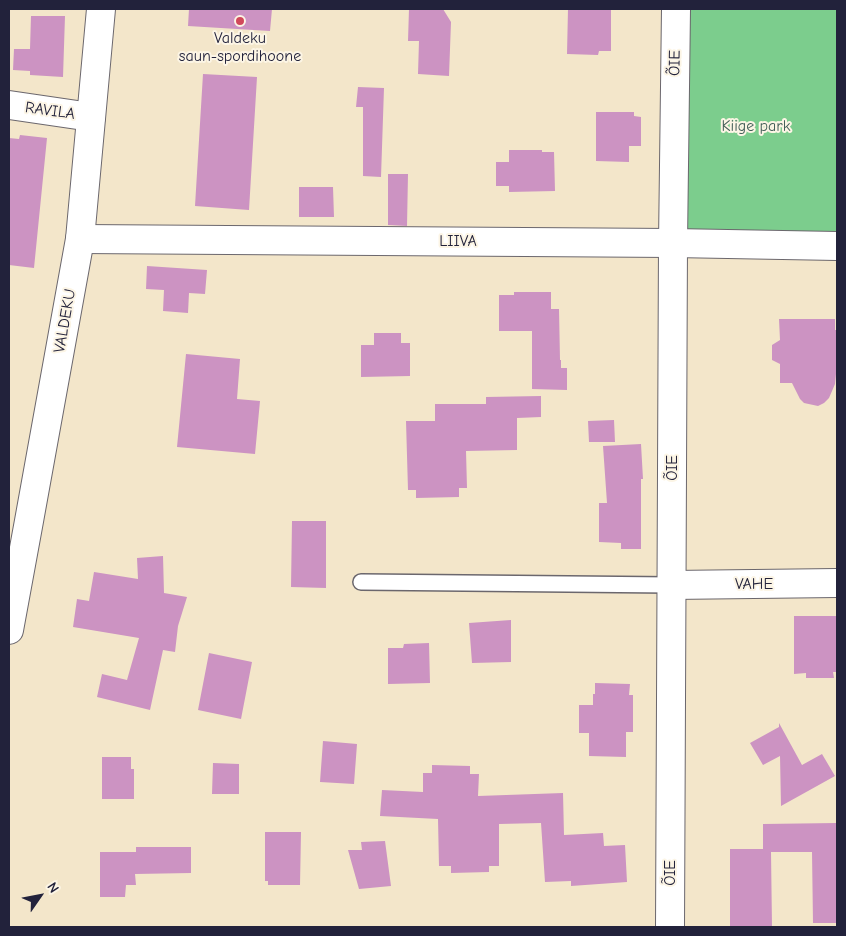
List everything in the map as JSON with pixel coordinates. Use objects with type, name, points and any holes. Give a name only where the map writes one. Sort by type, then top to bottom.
[{"type":"street","name":"VALDEKU","points":[[9,630],[80,239],[101,9]]},
{"type":"street","name":"ÕIE","points":[[670,927],[676,9]]},
{"type":"street","name":"RAVILA","points":[[9,106],[91,117]]},
{"type":"street","name":"LIIVA","points":[[80,239],[837,246]]},
{"type":"street","name":"VAHE","points":[[671,584],[837,584]]},
{"type":"lane","points":[[361,582],[671,584]]},
{"type":"green space","name":"Kiige park","points":[[676,9],[837,9],[837,245],[673,243]]},
{"type":"building","name":"Valdeku saun-spordihoone","points":[[189,9],[272,9],[270,31],[188,26]]},
{"type":"building","points":[[409,9],[443,9],[451,22],[449,76],[418,74],[419,41],[408,41]]},
{"type":"building","points":[[568,9],[611,9],[611,51],[599,51],[598,55],[567,54]]},
{"type":"building","points":[[31,16],[65,16],[63,77],[30,75],[30,71],[13,70],[14,49],[30,49]]},
{"type":"building","points":[[203,74],[257,77],[249,210],[195,206]]},
{"type":"building","points":[[358,87],[384,88],[381,177],[363,176],[363,107],[356,107]]},
{"type":"building","points":[[596,112],[634,112],[634,116],[641,117],[641,146],[629,146],[629,162],[596,161]]},
{"type":"building","points":[[20,135],[47,138],[34,268],[9,265],[9,138],[19,139]]},
{"type":"building","points":[[509,150],[554,152],[555,191],[509,192],[509,186],[496,186],[496,162],[509,162]]},
{"type":"building","points":[[388,174],[408,174],[407,226],[388,225]]},
{"type":"building","points":[[299,187],[333,187],[334,217],[299,217]]},
{"type":"building","points":[[147,266],[207,270],[205,294],[189,293],[188,313],[163,311],[164,290],[146,289]]},
{"type":"building","points":[[514,292],[551,292],[551,309],[559,309],[560,360],[561,368],[567,368],[567,390],[532,389],[532,331],[499,331],[499,295],[514,295]]},
{"type":"building","points":[[779,319],[835,319],[835,330],[837,330],[837,374],[829,398],[818,406],[804,403],[792,383],[780,383],[780,364],[772,360],[772,345],[780,340]]},
{"type":"building","points":[[374,333],[401,333],[401,343],[410,343],[410,376],[361,377],[361,345],[374,345]]},
{"type":"building","points":[[186,354],[240,359],[237,399],[260,401],[255,454],[177,447]]},
{"type":"building","points":[[541,396],[541,417],[517,418],[517,450],[466,451],[467,488],[459,488],[459,497],[416,498],[416,490],[408,490],[406,421],[435,421],[435,404],[486,404],[486,397]]},
{"type":"building","points":[[614,420],[615,442],[589,442],[588,421]]},
{"type":"building","points":[[641,444],[643,479],[641,479],[641,549],[621,549],[621,543],[599,542],[599,503],[607,503],[603,446]]},
{"type":"building","points":[[292,521],[326,521],[326,588],[291,587]]},
{"type":"building","points":[[163,556],[164,593],[187,597],[178,626],[175,652],[163,650],[150,710],[97,697],[102,674],[127,680],[139,638],[73,627],[77,599],[89,601],[94,572],[138,579],[137,558]]},
{"type":"building","points":[[794,616],[837,616],[837,672],[833,672],[834,678],[806,678],[806,673],[794,674]]},
{"type":"building","points":[[511,620],[511,662],[472,663],[469,623]]},
{"type":"building","points":[[429,643],[430,683],[388,684],[388,648],[403,648],[404,644]]},
{"type":"building","points":[[209,653],[252,662],[241,719],[198,710]]},
{"type":"building","points":[[595,683],[630,684],[629,695],[633,695],[633,732],[626,732],[626,757],[589,756],[589,733],[579,733],[579,705],[593,705]]},
{"type":"building","points":[[779,723],[802,765],[822,754],[835,776],[781,806],[780,756],[763,765],[750,743],[779,727]]},
{"type":"building","points":[[323,741],[357,744],[354,784],[320,782]]},
{"type":"building","points":[[102,757],[131,757],[131,769],[134,769],[134,799],[102,799]]},
{"type":"building","points":[[213,763],[239,764],[239,794],[212,794]]},
{"type":"building","points":[[432,765],[470,766],[470,774],[479,774],[478,796],[563,793],[564,835],[603,833],[604,846],[625,845],[627,882],[571,886],[571,881],[545,882],[541,823],[499,824],[499,866],[489,866],[489,872],[451,873],[451,866],[439,866],[438,819],[380,816],[382,790],[423,792],[423,773],[432,773]]},
{"type":"building","points":[[837,823],[837,923],[813,923],[812,852],[771,852],[772,927],[730,927],[730,849],[763,849],[763,824]]},
{"type":"building","points":[[265,832],[301,832],[300,885],[268,885],[268,881],[265,881]]},
{"type":"building","points":[[385,841],[391,886],[359,889],[348,850],[362,850],[361,842]]},
{"type":"building","points":[[136,847],[191,847],[191,873],[135,874],[136,885],[126,885],[125,897],[100,897],[100,852],[136,852]]},
{"type":"place","name":"Valdeku saun-spordihoone","points":[[240,21]]}]
